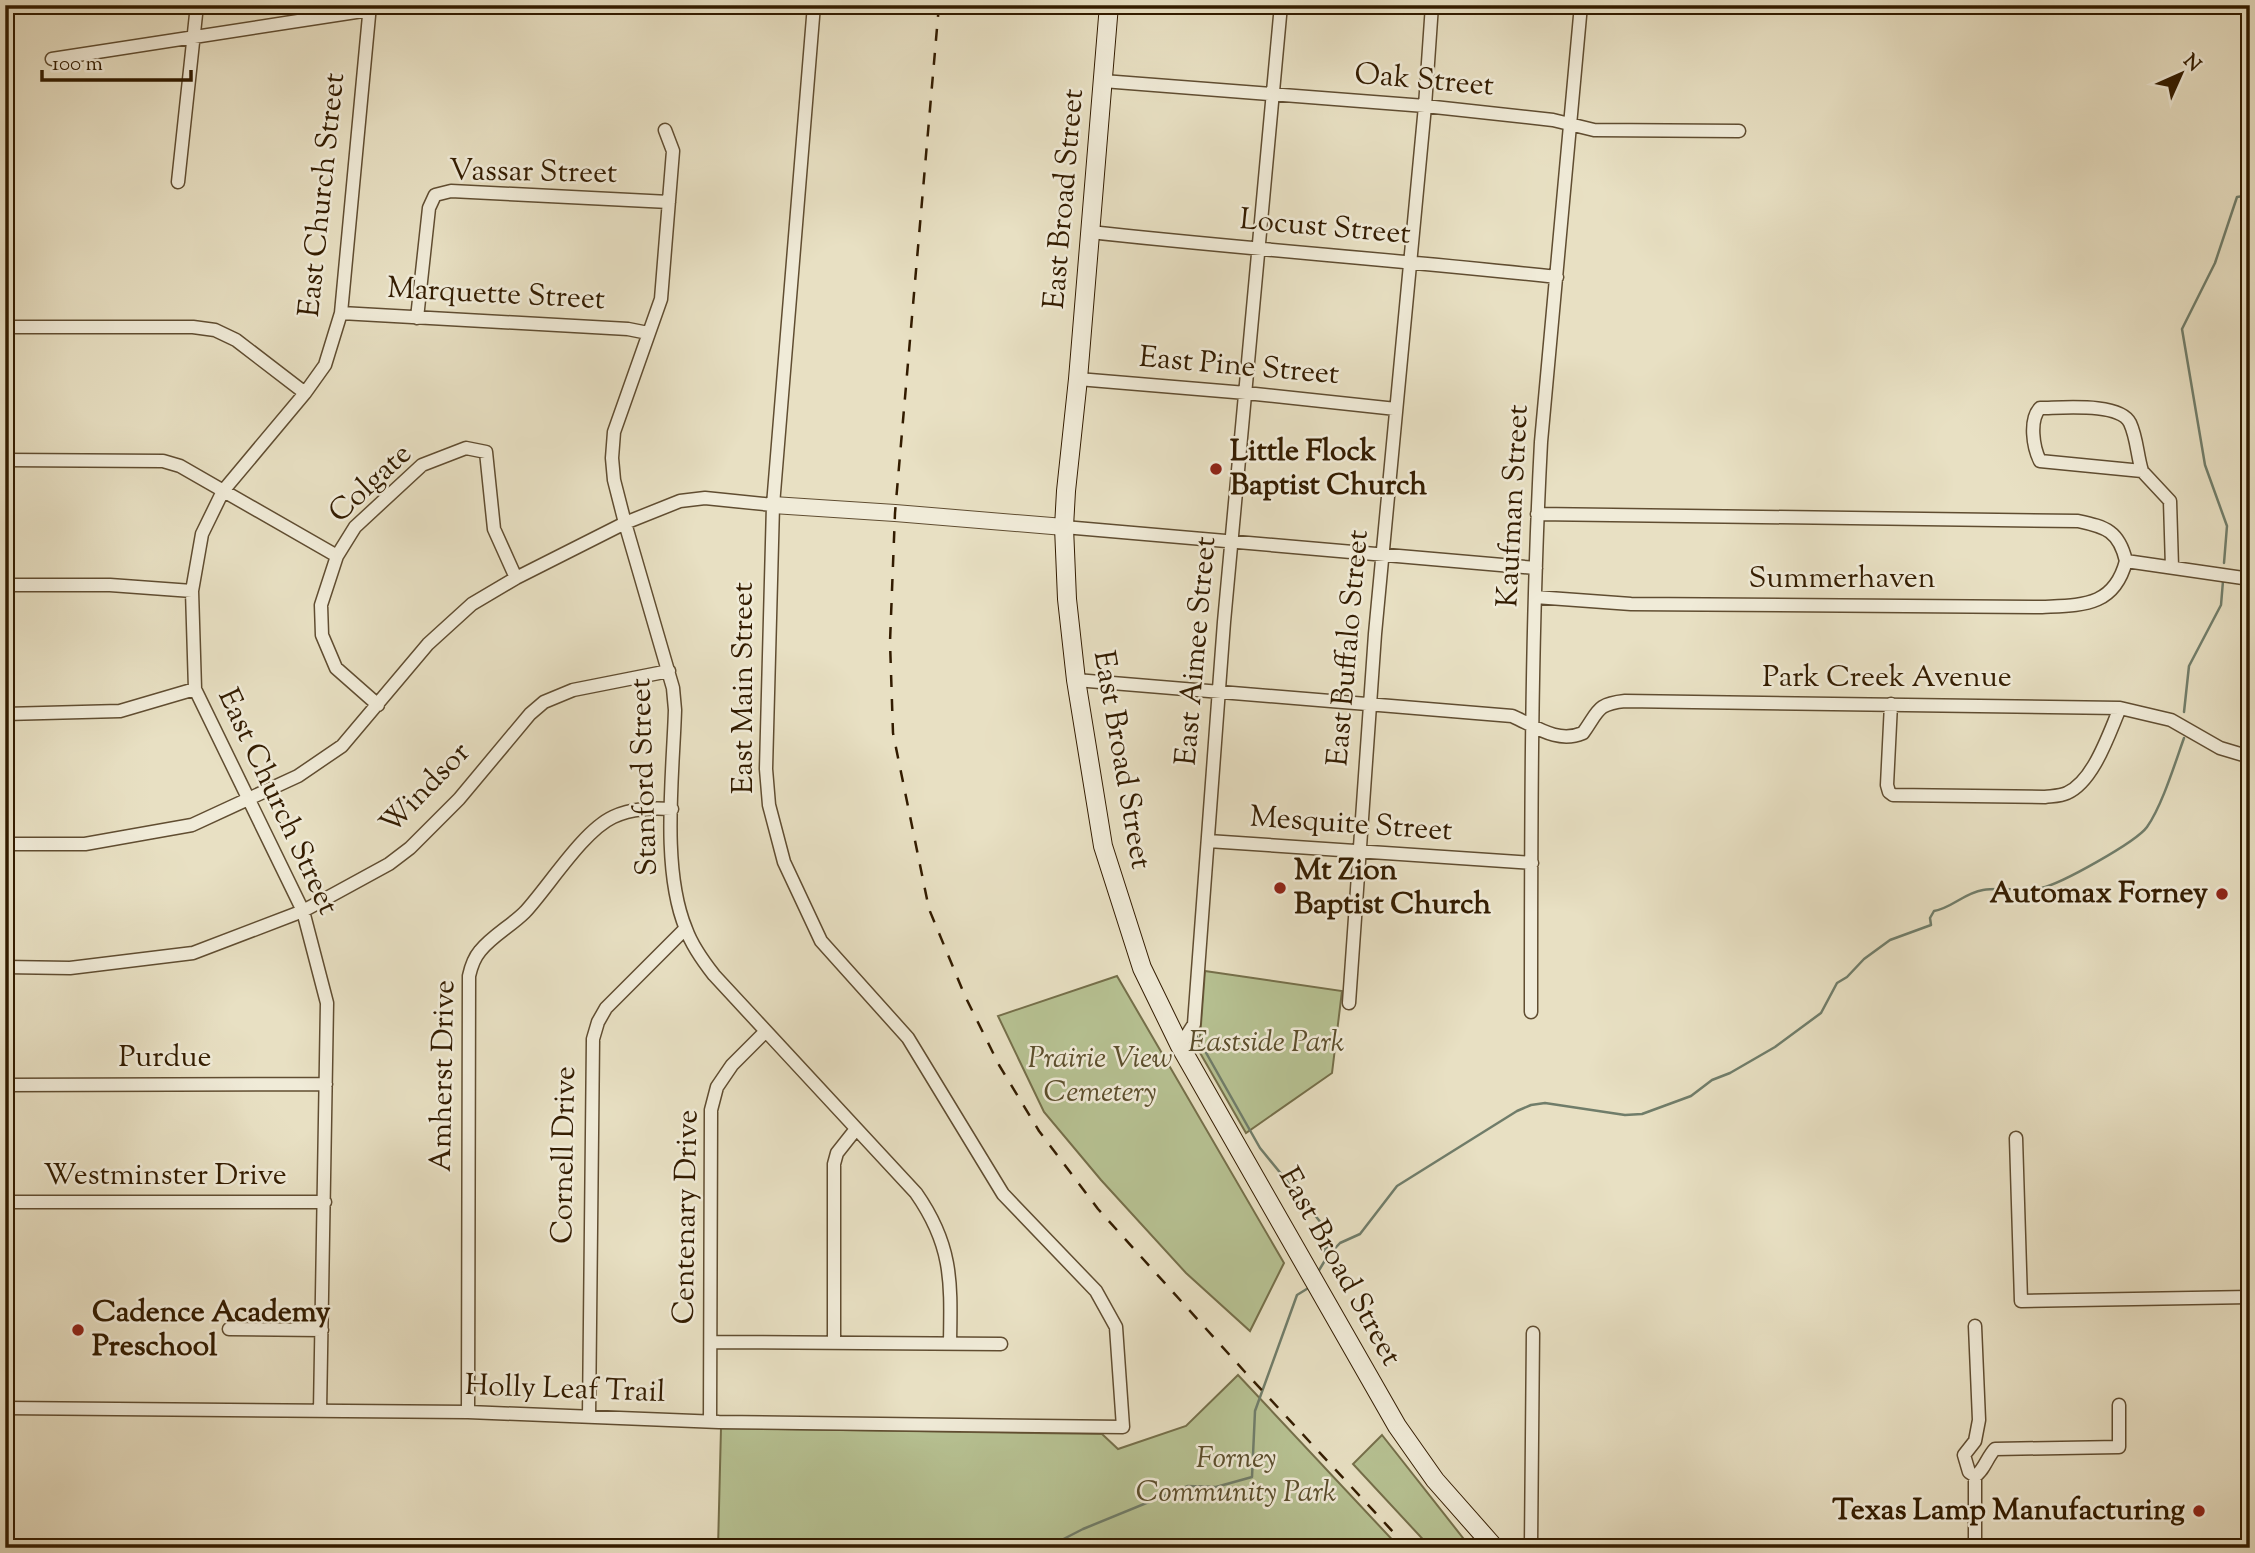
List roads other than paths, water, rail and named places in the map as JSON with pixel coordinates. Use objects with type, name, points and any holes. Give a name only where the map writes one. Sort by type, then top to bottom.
[{"type":"main road","name":"East Broad Street","points":[[1109,5],[1065,527],[1066,599],[1076,680],[1103,846],[1142,968],[1180,1046],[1397,1426],[1436,1480],[1495,1548]]},
{"type":"street","points":[[178,182],[197,5]]},
{"type":"street","name":"East Main Street","points":[[814,5],[773,505],[766,769],[769,805],[784,862],[821,942],[908,1038],[1003,1194],[1096,1291],[1116,1327],[1123,1427]]},
{"type":"street","name":"East Aimee Street","points":[[1180,1046],[1194,1024],[1219,692],[1281,5]]},
{"type":"street","name":"East Buffalo Street","points":[[1349,1003],[1382,556],[1411,261],[1432,5]]},
{"type":"street","name":"Kaufman Street","points":[[1531,1012],[1532,725],[1537,514],[1541,442],[1581,5]]},
{"type":"street","points":[[52,58],[370,8]]},
{"type":"street","name":"East Church Street","points":[[320,1411],[327,1003],[303,911],[195,689],[192,592],[202,534],[223,491],[325,365],[341,313],[370,8]]},
{"type":"street","name":"Oak Street","points":[[1103,81],[1425,106],[1570,124],[1594,130],[1739,131]]},
{"type":"street","name":"Stanford Street","points":[[665,130],[673,151],[661,299],[614,432],[614,481],[669,671],[675,710],[671,856],[685,929],[714,975],[916,1194],[929,1212],[948,1260],[951,1288],[950,1343]]},
{"type":"street","name":"Vassar Street","points":[[416,318],[429,208],[435,195],[451,191],[669,202]]},
{"type":"street","name":"Locust Street","points":[[1090,232],[1556,277]]},
{"type":"street","name":"Marquette Street","points":[[341,313],[628,329],[648,333]]},
{"type":"street","points":[[5,327],[192,327],[215,330],[236,340],[304,393]]},
{"type":"street","name":"East Pine Street","points":[[1078,379],[1396,409]]},
{"type":"street","points":[[2142,471],[2040,461],[2034,427],[2036,412],[2040,408],[2097,408],[2116,411],[2125,416],[2135,438],[2142,471],[2170,501],[2172,567]]},
{"type":"street","name":"Colgate","points":[[378,705],[336,668],[322,635],[321,605],[337,556],[355,527],[422,465],[466,449],[486,452],[494,529],[516,578]]},
{"type":"street","points":[[5,460],[163,461],[180,466],[337,556]]},
{"type":"street","points":[[5,844],[85,844],[192,825],[298,776],[342,746],[428,644],[472,604],[516,578],[625,523],[680,501],[705,498],[1536,568]]},
{"type":"street","name":"Summerhaven","points":[[1535,597],[1631,604],[2065,606],[2088,604],[2107,594],[2123,572],[2126,561],[2118,539],[2110,532],[2105,528],[2078,521],[1537,514]]},
{"type":"street","points":[[2126,561],[2250,579]]},
{"type":"street","points":[[5,585],[110,585],[192,592]]},
{"type":"street","name":"Windsor","points":[[5,967],[70,968],[193,953],[303,911],[389,864],[410,848],[459,799],[530,714],[544,702],[557,694],[573,690],[669,671]]},
{"type":"street","points":[[1076,680],[1511,716],[1532,725]]},
{"type":"street","points":[[5,714],[120,711],[195,689]]},
{"type":"street","name":"Park Creek Avenue","points":[[1532,725],[1546,734],[1575,736],[1583,733],[1600,707],[1611,702],[1625,701],[2120,708],[2171,720],[2220,748],[2250,757]]},
{"type":"street","points":[[1891,704],[1887,785],[1893,795],[2031,797],[2066,794],[2092,769],[2120,708]]},
{"type":"street","name":"Amherst Drive","points":[[468,1412],[469,989],[473,962],[480,950],[522,914],[594,831],[611,818],[628,811],[647,808],[672,809]]},
{"type":"street","name":"Mesquite Street","points":[[1208,841],[1532,863]]},
{"type":"street","name":"Cornell Drive","points":[[589,1417],[593,1039],[606,1008],[685,929]]},
{"type":"street","name":"Centenary Drive","points":[[710,1422],[711,1110],[717,1087],[732,1065],[765,1032]]},
{"type":"street","name":"Purdue","points":[[5,1085],[326,1084]]},
{"type":"street","points":[[834,1342],[834,1164],[836,1153],[856,1129]]},
{"type":"street","points":[[2016,1138],[2021,1301],[2250,1297]]},
{"type":"street","name":"Westminster Drive","points":[[5,1202],[325,1202]]},
{"type":"street","points":[[1975,1326],[1979,1420],[1975,1441],[1964,1455],[1969,1472],[1975,1476]]},
{"type":"street","points":[[229,1329],[322,1330]]},
{"type":"street","points":[[1528,1548],[1531,1545],[1533,1333]]},
{"type":"street","points":[[711,1342],[1001,1343]]},
{"type":"street","points":[[1975,1476],[1980,1473],[1987,1457],[1995,1449],[2119,1447],[2119,1405]]},
{"type":"street","name":"Holly Leaf Trail","points":[[5,1408],[468,1412],[710,1422],[1123,1427]]},
{"type":"street","points":[[1975,1476],[1975,1548]]},
{"type":"waterway","points":[[2224,563],[2227,526],[2205,465],[2182,329],[2215,263],[2237,197],[2250,195]]},
{"type":"waterway","points":[[2184,712],[2189,666],[2221,605],[2223,581]]},
{"type":"waterway","points":[[1318,1272],[1340,1243],[1360,1234],[1397,1186],[1517,1111],[1545,1103],[1625,1115],[1642,1114],[1691,1096],[1712,1080],[1730,1073],[1775,1047],[1821,1013],[1837,983],[1890,940],[1931,925],[1930,918],[1934,911],[1983,890],[2034,889],[2051,885],[2114,852],[2140,834],[2153,818],[2184,738]]},
{"type":"waterway","points":[[1196,1035],[1260,1148],[1322,1224],[1330,1244],[1324,1250],[1327,1256]]},
{"type":"waterway","points":[[1046,1548],[1083,1529],[1188,1486],[1216,1487],[1252,1477],[1255,1411],[1297,1295],[1310,1287]]},
{"type":"railway","points":[[939,5],[895,513],[890,642],[893,733],[929,909],[965,996],[999,1065],[1039,1131],[1098,1209],[1408,1548]]},
{"type":"place","name":"Little Flock Baptist Church","points":[[1216,469]]},
{"type":"place","name":"Mt Zion Baptist Church","points":[[1280,888]]},
{"type":"place","name":"Automax Forney","points":[[2222,894]]},
{"type":"place","name":"Cadence Academy Preschool","points":[[78,1330]]},
{"type":"place","name":"Texas Lamp Manufacturing","points":[[2199,1511]]},
{"type":"park label","name":"Eastside Park","points":[[1266,1043]]},
{"type":"park label","name":"Prairie View Cemetery","points":[[1100,1076]]},
{"type":"park label","name":"Forney Community Park","points":[[1236,1476]]}]
